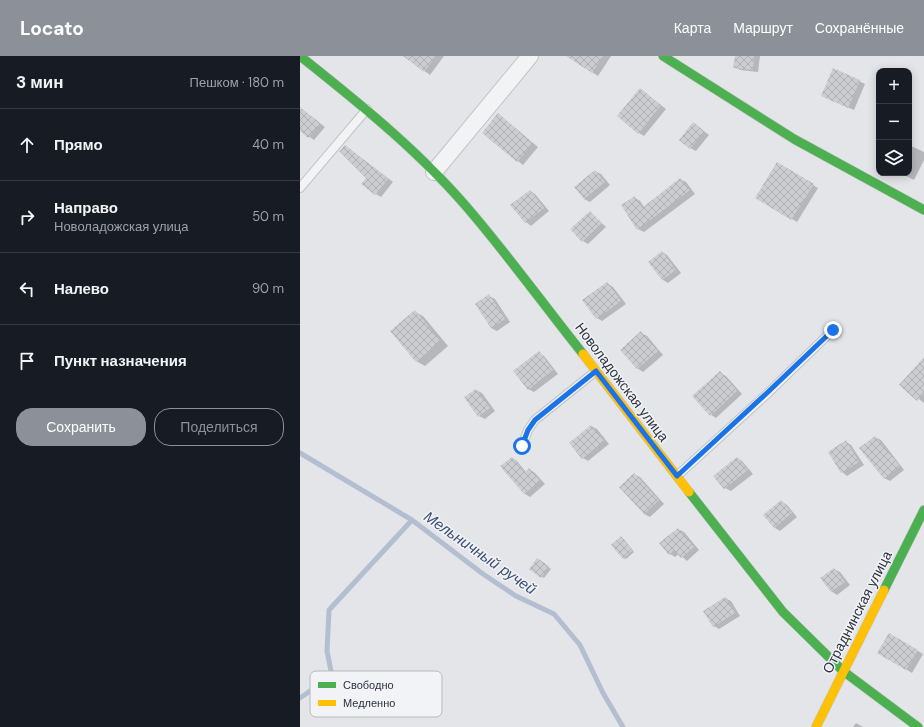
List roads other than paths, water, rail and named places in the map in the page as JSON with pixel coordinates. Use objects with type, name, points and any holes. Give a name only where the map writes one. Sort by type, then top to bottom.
[{"type":"street","name":"Новоладожская улица","points":[[300,56],[367,109],[434,172],[476,217],[784,612],[822,652],[843,671],[918,727]]},
{"type":"street","points":[[434,172],[530,56]]},
{"type":"street","points":[[663,56],[794,139],[924,210]]},
{"type":"street","name":"Отраднинская улица","points":[[816,727],[924,510]]},
{"type":"lane","points":[[300,188],[367,109]]},
{"type":"lane","points":[[677,476],[833,330]]},
{"type":"lane","points":[[522,446],[528,430],[535,420],[596,371]]},
{"type":"waterway","name":"Мельничный ручей","points":[[300,453],[412,520],[483,574],[516,596],[554,614],[580,645],[603,693],[623,727]]},
{"type":"waterway","points":[[331,671],[327,651],[329,610],[412,520]]},
{"type":"waterway","points":[[300,698],[310,691]]}]
